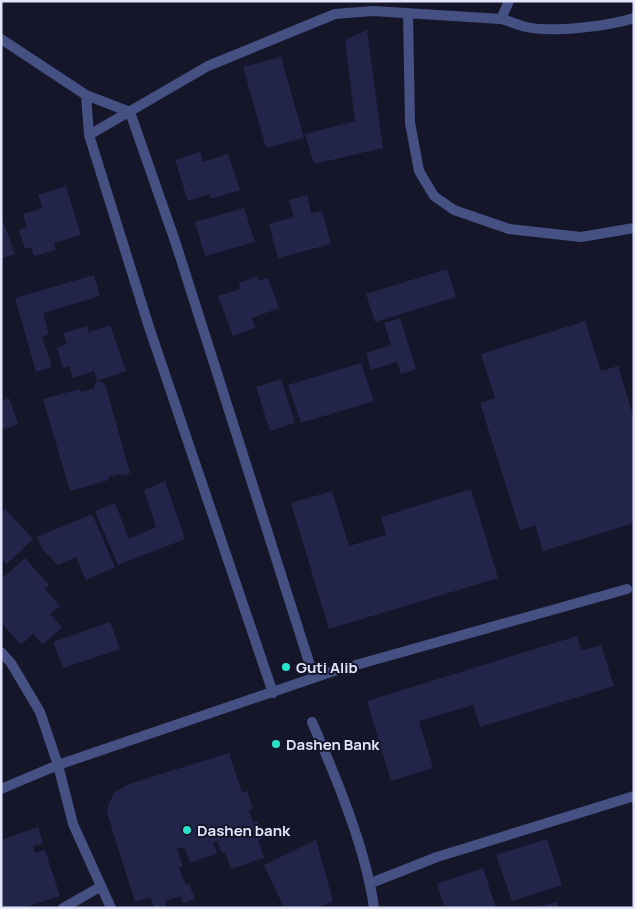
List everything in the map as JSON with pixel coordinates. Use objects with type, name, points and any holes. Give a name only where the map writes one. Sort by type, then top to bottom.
[{"type":"street","points":[[501,19],[509,1]]},
{"type":"street","points":[[88,135],[130,112],[177,82],[208,66],[335,14],[373,12],[501,19],[527,27],[557,29],[622,22],[634,18]]},
{"type":"street","points":[[408,14],[410,122],[419,171],[434,196],[454,210],[508,229],[581,237],[634,228]]},
{"type":"street","points":[[1,39],[86,95],[130,112],[176,244],[314,678]]},
{"type":"street","points":[[86,95],[88,135],[149,327],[273,694]]},
{"type":"street","points":[[1,790],[58,765],[273,694],[314,678],[627,589]]},
{"type":"street","points":[[1,652],[11,663],[40,712],[58,765],[73,824],[111,908]]},
{"type":"street","points":[[312,722],[332,769],[371,883],[374,908]]},
{"type":"street","points":[[371,883],[437,857],[634,796]]},
{"type":"street","points":[[63,908],[100,887]]},
{"type":"building","points":[[367,30],[383,148],[314,164],[305,134],[355,121],[345,40]]},
{"type":"building","points":[[281,57],[304,138],[266,148],[243,67]]},
{"type":"building","points":[[200,152],[203,162],[228,154],[240,190],[211,199],[209,194],[188,201],[175,160]]},
{"type":"building","points":[[66,186],[81,235],[54,243],[56,250],[34,256],[31,247],[25,249],[19,230],[27,227],[23,214],[43,208],[38,195]]},
{"type":"building","points":[[307,195],[311,213],[322,211],[331,244],[278,258],[269,224],[294,217],[289,200]]},
{"type":"building","points":[[244,208],[255,242],[205,256],[195,222]]},
{"type":"building","points":[[1,216],[15,254],[1,259]]},
{"type":"building","points":[[447,269],[456,297],[375,322],[366,294]]},
{"type":"building","points":[[94,275],[100,296],[43,313],[49,334],[42,337],[52,367],[36,372],[15,298]]},
{"type":"building","points":[[257,276],[259,281],[268,278],[279,308],[252,318],[255,328],[233,336],[218,296],[240,289],[239,283]]},
{"type":"building","points":[[400,318],[416,369],[401,374],[397,362],[371,370],[366,353],[391,345],[384,323]]},
{"type":"building","points":[[585,321],[601,371],[618,366],[634,419],[634,523],[543,551],[535,525],[520,530],[480,403],[495,398],[481,354]]},
{"type":"building","points":[[110,325],[126,371],[97,381],[94,371],[73,378],[69,366],[63,368],[57,348],[67,344],[63,333],[87,326],[89,332]]},
{"type":"building","points":[[361,363],[374,401],[301,423],[288,385]]},
{"type":"building","points":[[281,379],[295,423],[270,431],[256,387]]},
{"type":"building","points":[[98,381],[105,384],[130,473],[126,476],[120,474],[108,477],[109,480],[70,491],[43,399],[80,389],[81,392],[95,388],[94,385]]},
{"type":"building","points":[[9,398],[18,424],[1,430],[1,401]]},
{"type":"building","points":[[165,481],[185,539],[118,565],[95,511],[115,503],[129,539],[156,527],[144,490]]},
{"type":"building","points":[[471,489],[498,578],[329,629],[291,503],[332,491],[349,546],[386,535],[381,517]]},
{"type":"building","points":[[5,509],[33,539],[7,564],[1,558],[1,513]]},
{"type":"building","points":[[92,514],[115,567],[86,580],[76,557],[58,565],[42,549],[37,537]]},
{"type":"building","points":[[25,558],[49,585],[45,589],[60,606],[50,614],[62,627],[43,645],[33,634],[21,645],[1,622],[1,579]]},
{"type":"building","points":[[110,622],[120,649],[63,668],[53,642]]},
{"type":"building","points":[[577,636],[581,651],[601,645],[614,686],[480,727],[473,705],[419,721],[433,768],[391,781],[367,701]]},
{"type":"building","name":"Dashen bank","points":[[229,753],[242,793],[247,791],[253,809],[249,810],[253,822],[257,821],[263,838],[258,840],[264,858],[231,869],[225,852],[222,853],[217,841],[213,843],[217,853],[190,863],[184,847],[177,849],[183,866],[179,868],[186,885],[189,884],[195,899],[183,903],[181,896],[165,901],[166,907],[164,908],[154,908],[150,897],[135,902],[107,813],[114,793],[129,784]]},
{"type":"building","points":[[38,827],[43,843],[33,846],[35,853],[45,850],[60,896],[23,908],[1,908],[1,840]]},
{"type":"building","points":[[547,839],[562,885],[512,901],[496,855]]},
{"type":"building","points":[[316,840],[333,901],[318,908],[284,908],[264,865]]},
{"type":"building","points":[[483,868],[496,908],[445,908],[437,884]]},
{"type":"building","points":[[557,902],[558,908],[537,908],[537,907]]},
{"type":"place","name":"Guti Alib","points":[[286,667]]},
{"type":"place","name":"Dashen Bank","points":[[276,744]]},
{"type":"place","name":"Dashen bank","points":[[187,830]]}]
